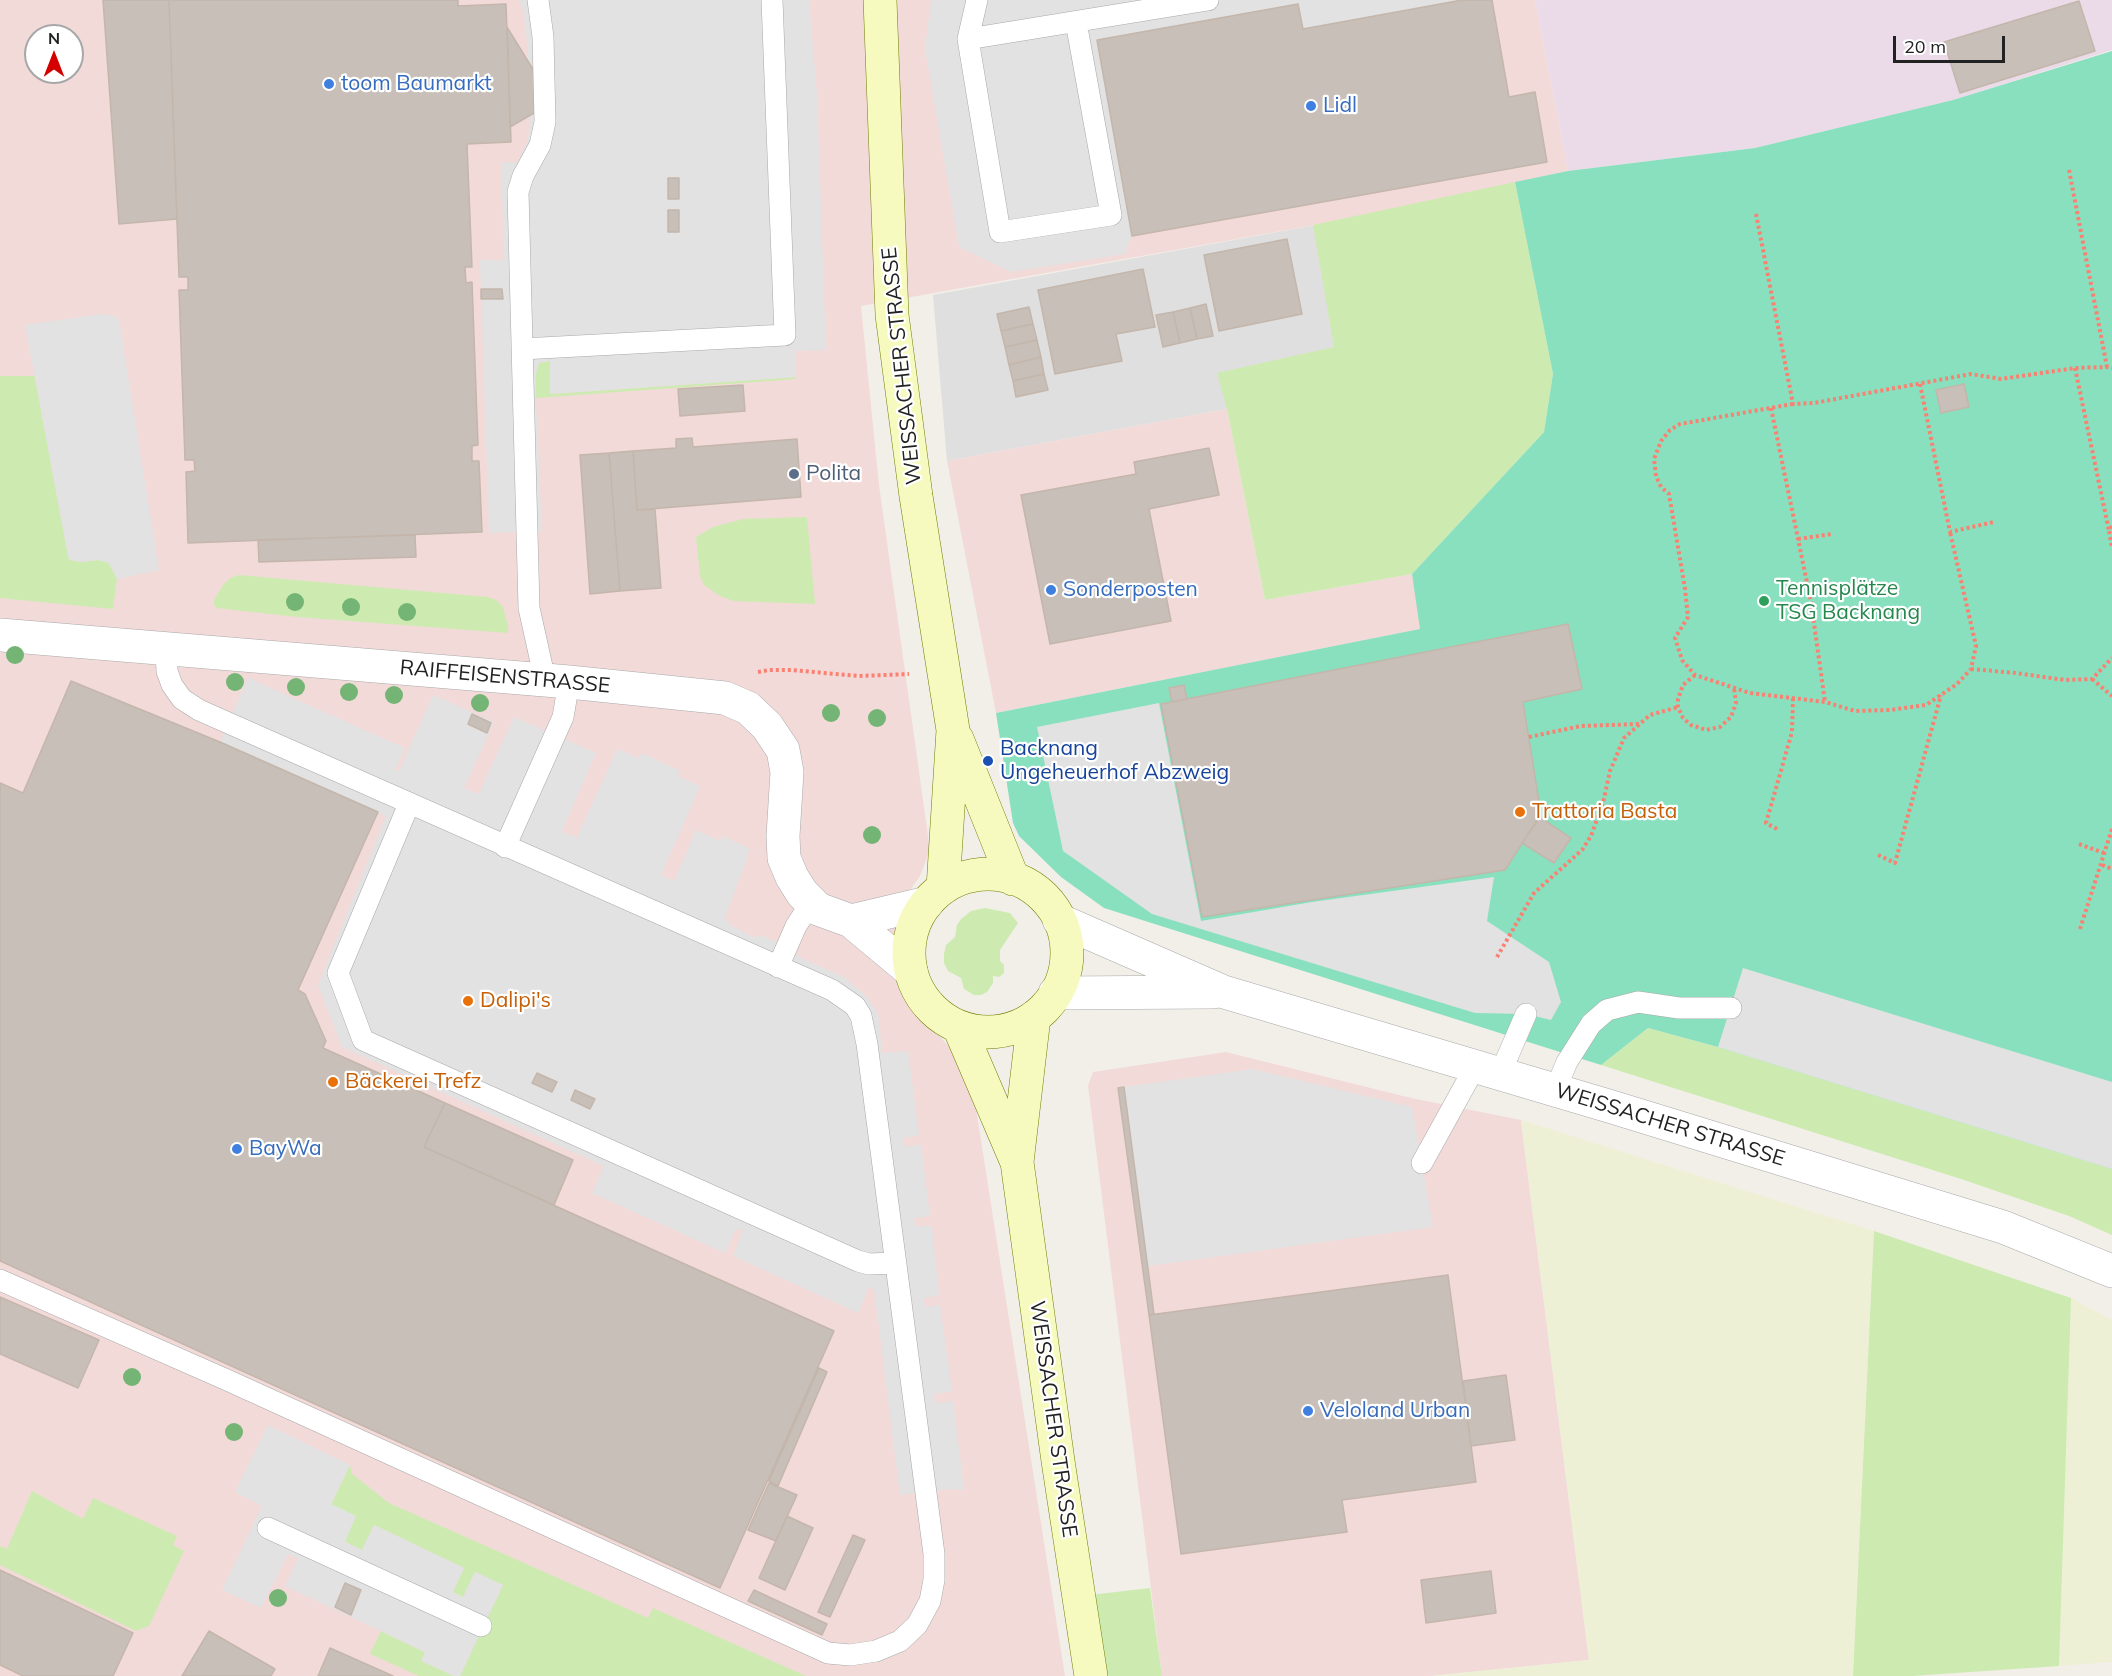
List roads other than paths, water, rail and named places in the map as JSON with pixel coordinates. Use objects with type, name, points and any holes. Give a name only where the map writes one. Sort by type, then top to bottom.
[{"type":"street","name":"WEISSACHER STRASSE","points":[[880,0],[892,315],[915,496],[953,730],[1013,879]]},
{"type":"street","name":"RAIFFEISENSTRASSE","points":[[0,635],[557,681],[725,698],[748,708],[767,726],[783,750],[788,772],[783,836],[784,858],[792,877],[818,909],[851,921],[910,971]]},
{"type":"street","name":"WEISSACHER STRASSE","points":[[935,896],[953,730]]},
{"type":"street","name":"WEISSACHER STRASSE","points":[[982,875],[1013,879],[1032,888],[1040,895],[1054,910],[1059,920],[1065,940],[1066,962],[1060,983],[1056,993],[1042,1010],[1017,1027],[998,1032],[979,1032],[959,1027],[940,1016],[918,992],[910,971],[909,950],[912,930],[935,896],[962,879],[982,875]]},
{"type":"street","points":[[851,921],[935,896]]},
{"type":"street","name":"WEISSACHER STRASSE","points":[[1059,920],[1224,992],[2003,1227],[2112,1271]]},
{"type":"street","name":"WEISSACHER STRASSE","points":[[1056,993],[1224,992]]},
{"type":"street","name":"WEISSACHER STRASSE","points":[[1034,1017],[1017,1161],[1058,1461],[1091,1676]]},
{"type":"street","name":"WEISSACHER STRASSE","points":[[959,1027],[1017,1161]]},
{"type":"lane","points":[[506,847],[563,717],[557,681],[529,608],[518,192],[523,176],[540,146],[545,122],[543,37],[538,0]]},
{"type":"lane","points":[[522,349],[785,335],[772,0]]},
{"type":"lane","points":[[977,0],[968,39],[1000,232],[1111,215],[1077,22]]},
{"type":"lane","points":[[968,39],[1208,0]]},
{"type":"lane","points":[[0,1280],[227,1380],[828,1653],[850,1655],[876,1651],[900,1641],[917,1624],[930,1601],[934,1580],[934,1554],[867,1044],[861,1016],[855,1006],[846,998],[778,967],[199,710],[182,699],[172,685],[167,671],[166,648]]},
{"type":"lane","points":[[409,804],[338,973],[363,1040],[858,1261],[869,1264],[895,1263]]},
{"type":"lane","points":[[778,967],[796,926],[811,903]]},
{"type":"lane","points":[[1555,1090],[1567,1062],[1591,1024],[1607,1010],[1638,1002],[1679,1008],[1731,1008]]},
{"type":"lane","points":[[1422,1163],[1526,1014]]},
{"type":"lane","points":[[268,1528],[481,1626]]},
{"type":"place","name":"toom Baumarkt","points":[[329,84]]},
{"type":"place","name":"Lidl","points":[[1311,106]]},
{"type":"place","name":"Polita","points":[[794,474]]},
{"type":"place","name":"Sonderposten","points":[[1051,590]]},
{"type":"place","name":"Tennisplätze TSG Backnang","points":[[1764,601]]},
{"type":"place","name":"Backnang Ungeheuerhof Abzweig","points":[[988,761]]},
{"type":"place","name":"Trattoria Basta","points":[[1520,812]]},
{"type":"place","name":"Dalipi's","points":[[468,1001]]},
{"type":"place","name":"Bäckerei Trefz","points":[[333,1082]]},
{"type":"place","name":"BayWa","points":[[237,1149]]},
{"type":"place","name":"Veloland Urban","points":[[1308,1411]]}]
